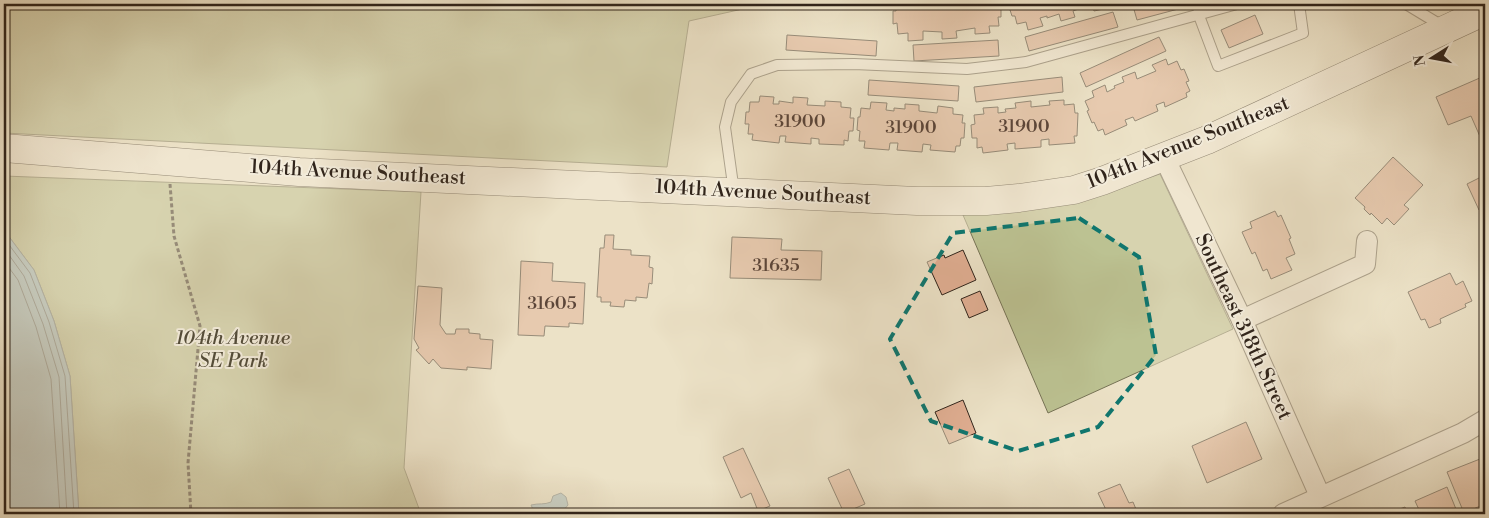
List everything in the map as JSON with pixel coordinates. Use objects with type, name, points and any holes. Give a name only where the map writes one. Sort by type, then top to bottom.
[{"type":"street","name":"104th Avenue Southeast","points":[[4,148],[300,172],[917,200],[986,201],[1074,190],[1164,158],[1260,116],[1485,11]]},
{"type":"street","name":"Southeast 318th Street","points":[[1164,158],[1242,320],[1320,496]]},
{"type":"street","points":[[1242,320],[1365,264],[1366,241]]},
{"type":"street","points":[[1282,514],[1452,438],[1485,420]]},
{"type":"lane","points":[[734,192],[725,127],[730,102],[751,74],[777,65],[854,64],[966,70],[1026,62],[1237,4]]},
{"type":"lane","points":[[1198,14],[1218,66],[1303,33],[1299,4]]},
{"type":"lane","points":[[1406,4],[1446,29]]},
{"type":"path","points":[[169,161],[174,236],[200,326],[188,463],[191,514]]},
{"type":"highlighted area","points":[[1079,218],[1139,257],[1156,355],[1098,427],[1018,451],[931,421],[890,339],[953,233]]},
{"type":"green space","points":[[4,4],[765,4],[689,21],[667,167],[4,133]]},
{"type":"green space","points":[[1160,174],[1233,329],[1048,413],[963,215],[1099,195]]},
{"type":"green space","name":"104th Avenue SE Park","points":[[4,176],[421,192],[404,468],[421,514],[79,514],[70,376],[54,321],[34,270],[4,230]]},
{"type":"water","points":[[4,230],[34,270],[54,321],[70,376],[79,514],[4,514]]},
{"type":"water","points":[[561,493],[566,497],[568,505],[563,511],[535,514],[531,505],[551,502],[553,496]]},
{"type":"building","points":[[896,4],[1001,4],[1001,17],[998,17],[999,26],[989,26],[990,33],[975,34],[975,28],[956,31],[957,38],[942,39],[942,32],[923,31],[923,40],[908,41],[908,33],[898,34],[897,23],[893,24],[893,11],[896,11]]},
{"type":"building","points":[[1008,4],[1088,4],[1073,11],[1075,17],[1061,21],[1059,14],[1047,18],[1047,16],[1040,18],[1043,26],[1028,30],[1026,22],[1017,24]]},
{"type":"building","points":[[1092,4],[1107,4],[1108,8],[1094,11]]},
{"type":"building","points":[[1140,4],[1197,4],[1137,20],[1133,6]]},
{"type":"building","points":[[1113,12],[1118,27],[1029,51],[1025,37]]},
{"type":"building","points":[[1255,15],[1263,34],[1229,48],[1221,30]]},
{"type":"building","points":[[787,35],[877,41],[876,56],[786,50]]},
{"type":"building","points":[[1159,37],[1166,51],[1086,87],[1080,73]]},
{"type":"building","points":[[998,40],[999,56],[914,61],[913,45]]},
{"type":"building","points":[[1166,59],[1168,65],[1177,61],[1181,70],[1184,69],[1189,81],[1186,82],[1190,91],[1186,93],[1187,97],[1165,107],[1164,102],[1156,105],[1158,111],[1135,121],[1133,117],[1125,120],[1127,125],[1105,135],[1103,129],[1098,131],[1094,122],[1092,123],[1085,101],[1094,97],[1092,91],[1105,85],[1107,92],[1115,88],[1114,86],[1124,82],[1122,77],[1135,72],[1137,79],[1156,71],[1152,65]]},
{"type":"building","points":[[1062,77],[1063,92],[976,102],[974,87]]},
{"type":"building","points":[[1482,77],[1485,85],[1485,148],[1471,116],[1448,125],[1436,97]]},
{"type":"building","points":[[869,80],[959,86],[958,101],[868,95]]},
{"type":"building","points":[[760,96],[774,97],[773,104],[779,104],[779,101],[793,103],[793,97],[808,98],[807,105],[825,106],[825,101],[841,102],[841,107],[851,108],[850,118],[854,118],[853,131],[849,131],[848,141],[844,140],[844,145],[819,144],[819,139],[811,138],[811,144],[785,142],[786,136],[780,136],[779,143],[752,140],[753,134],[748,134],[749,124],[745,124],[746,112],[749,112],[750,102],[759,102]]},
{"type":"building","points":[[1064,100],[1064,105],[1074,104],[1075,113],[1078,113],[1077,136],[1074,136],[1075,143],[1049,145],[1049,139],[1041,140],[1041,147],[1015,149],[1015,143],[1007,144],[1008,150],[983,153],[982,147],[977,148],[977,138],[972,138],[971,125],[975,124],[974,115],[984,114],[983,108],[998,107],[998,113],[1006,112],[1005,109],[1016,108],[1015,103],[1031,101],[1031,107],[1050,105],[1049,101]]},
{"type":"building","points":[[871,102],[887,103],[886,110],[894,111],[894,108],[905,109],[905,104],[919,105],[919,111],[937,113],[938,106],[953,108],[953,114],[963,115],[962,123],[965,123],[964,138],[961,138],[960,146],[956,146],[955,152],[930,150],[931,145],[923,144],[922,152],[897,150],[898,143],[890,143],[889,150],[864,148],[865,141],[859,141],[860,131],[857,130],[858,117],[860,117],[861,108],[870,109]]},
{"type":"building","points":[[1393,157],[1423,185],[1404,205],[1409,209],[1394,225],[1387,218],[1382,224],[1371,213],[1370,215],[1364,209],[1365,207],[1355,198]]},
{"type":"building","points":[[1485,175],[1485,207],[1479,210],[1467,184]]},
{"type":"building","points":[[1275,211],[1278,217],[1281,215],[1291,238],[1289,239],[1295,254],[1286,258],[1292,270],[1271,279],[1267,269],[1263,271],[1255,252],[1252,254],[1242,232],[1252,228],[1250,222]]},
{"type":"building","points":[[605,235],[614,235],[613,249],[631,250],[631,255],[650,256],[649,267],[653,268],[652,284],[649,283],[647,298],[636,297],[636,301],[625,300],[624,307],[610,306],[611,302],[601,302],[601,297],[597,297],[600,248],[604,248]]},
{"type":"building","points":[[732,237],[782,239],[781,250],[822,251],[821,280],[730,278]]},
{"type":"building","points":[[963,250],[976,280],[942,295],[927,262],[944,255],[945,258]]},
{"type":"building","points":[[521,261],[553,263],[552,281],[585,283],[583,324],[569,323],[569,327],[545,326],[544,336],[518,335]]},
{"type":"building","points":[[1450,273],[1456,285],[1463,281],[1472,301],[1465,304],[1466,307],[1440,319],[1441,323],[1429,328],[1425,319],[1421,320],[1408,292]]},
{"type":"building","points":[[418,286],[442,288],[440,325],[446,334],[455,334],[456,329],[469,329],[469,333],[480,334],[480,339],[493,340],[491,369],[467,367],[467,370],[441,368],[433,359],[429,364],[416,350],[419,348],[414,339]]},
{"type":"building","points":[[980,291],[988,310],[969,318],[961,299]]},
{"type":"building","points":[[963,400],[976,433],[949,444],[935,412]]},
{"type":"building","points":[[1246,422],[1262,459],[1207,483],[1192,446]]},
{"type":"building","points":[[743,448],[770,506],[758,511],[751,493],[741,498],[723,457]]},
{"type":"building","points":[[1480,459],[1485,471],[1485,504],[1464,513],[1447,472]]},
{"type":"building","points":[[849,469],[865,504],[844,513],[828,478]]},
{"type":"building","points":[[1120,484],[1129,503],[1133,502],[1138,514],[1108,514],[1098,493]]},
{"type":"building","points":[[1447,487],[1458,514],[1421,514],[1415,501]]},
{"type":"building","points":[[1405,507],[1408,514],[1387,514]]}]
